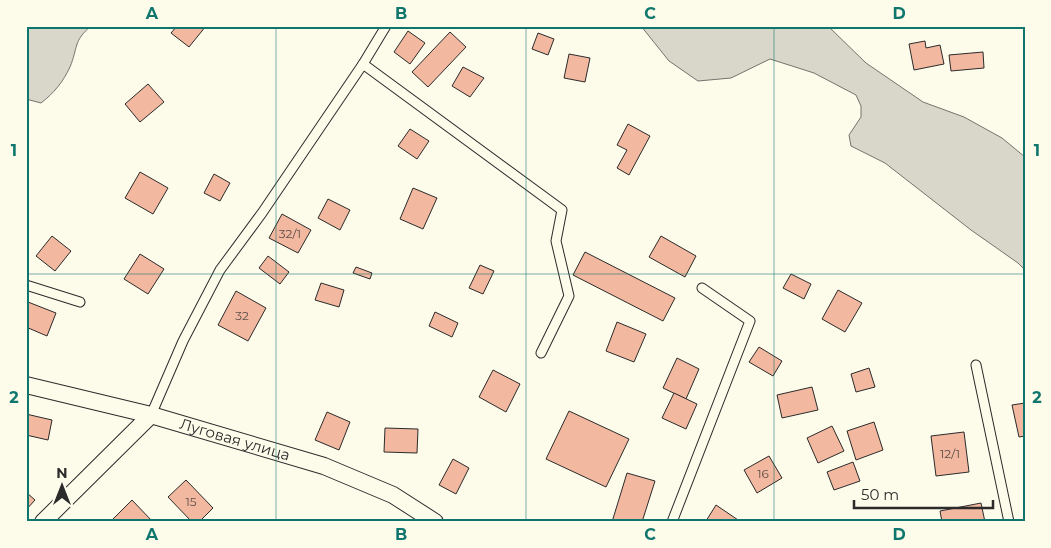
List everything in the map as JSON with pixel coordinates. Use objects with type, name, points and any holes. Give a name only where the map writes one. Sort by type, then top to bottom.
[{"type":"street","name":"Луговая улица","points":[[26,385],[151,415],[324,466],[393,495],[435,522]]},
{"type":"street","points":[[43,522],[151,415]]},
{"type":"lane","points":[[151,415],[183,340],[220,270],[262,213],[363,64],[386,26]]},
{"type":"lane","points":[[363,64],[562,210],[556,241],[569,296],[541,353]]},
{"type":"lane","points":[[26,286],[80,302]]},
{"type":"lane","points":[[672,522],[750,321],[702,288]]},
{"type":"lane","points":[[976,365],[1009,522]]},
{"type":"shaded area","points":[[26,26],[91,26],[81,36],[64,78],[41,103],[26,99]]},
{"type":"shaded area","points":[[641,26],[828,26],[866,63],[923,102],[964,117],[1002,138],[1025,157],[1025,270],[885,163],[851,146],[849,135],[861,117],[861,106],[856,95],[814,73],[770,59],[731,78],[698,81],[669,61]]},
{"type":"building","points":[[177,26],[206,26],[189,47],[171,33]]},
{"type":"building","points":[[408,31],[425,43],[410,64],[394,52]]},
{"type":"building","points":[[450,32],[466,47],[428,87],[412,72]]},
{"type":"building","points":[[538,33],[554,39],[548,55],[532,49]]},
{"type":"building","points":[[925,41],[926,48],[940,45],[944,64],[914,70],[909,44]]},
{"type":"building","points":[[983,52],[984,68],[951,71],[949,55]]},
{"type":"building","points":[[569,54],[590,58],[585,82],[564,78]]},
{"type":"building","points":[[463,67],[484,78],[470,97],[452,86]]},
{"type":"building","points":[[148,84],[164,102],[140,122],[125,104]]},
{"type":"building","points":[[628,124],[650,136],[629,175],[617,168],[627,150],[617,145]]},
{"type":"building","points":[[410,129],[429,141],[417,159],[398,146]]},
{"type":"building","points":[[140,172],[168,188],[153,214],[125,198]]},
{"type":"building","points":[[214,174],[230,183],[220,201],[204,193]]},
{"type":"building","points":[[413,188],[437,198],[423,229],[400,219]]},
{"type":"building","points":[[328,199],[350,210],[340,230],[318,218]]},
{"type":"building","points":[[282,214],[311,230],[298,253],[269,238]]},
{"type":"building","points":[[52,236],[71,251],[55,271],[36,256]]},
{"type":"building","points":[[661,236],[696,256],[685,277],[649,257]]},
{"type":"building","points":[[585,252],[675,298],[663,321],[573,275]]},
{"type":"building","points":[[140,254],[164,269],[148,294],[124,279]]},
{"type":"building","points":[[268,256],[289,272],[280,284],[259,268]]},
{"type":"building","points":[[480,265],[494,271],[483,294],[469,288]]},
{"type":"building","points":[[356,267],[372,273],[370,279],[353,273]]},
{"type":"building","points":[[791,274],[811,284],[804,299],[783,288]]},
{"type":"building","points":[[321,283],[344,290],[339,307],[315,300]]},
{"type":"building","points":[[838,290],[862,303],[845,332],[822,319]]},
{"type":"building","points":[[236,291],[266,308],[248,341],[218,325]]},
{"type":"building","points":[[28,302],[56,313],[47,336],[26,327],[26,307]]},
{"type":"building","points":[[435,312],[458,323],[452,337],[429,326]]},
{"type":"building","points":[[617,322],[646,334],[634,362],[606,351]]},
{"type":"building","points":[[759,347],[782,361],[773,376],[749,362]]},
{"type":"building","points":[[677,358],[699,369],[686,399],[663,388]]},
{"type":"building","points":[[869,368],[875,387],[856,392],[851,374]]},
{"type":"building","points":[[493,370],[520,384],[506,412],[479,397]]},
{"type":"building","points":[[812,387],[818,410],[782,418],[777,395]]},
{"type":"building","points":[[674,393],[697,404],[686,429],[662,418]]},
{"type":"building","points":[[1025,403],[1025,436],[1019,437],[1012,405]]},
{"type":"building","points":[[569,411],[629,439],[606,487],[546,459]]},
{"type":"building","points":[[327,412],[350,422],[339,450],[315,440]]},
{"type":"building","points":[[26,414],[52,420],[48,440],[26,435]]},
{"type":"building","points":[[874,422],[883,450],[856,460],[847,431]]},
{"type":"building","points":[[832,426],[844,451],[818,463],[807,438]]},
{"type":"building","points":[[385,428],[418,429],[417,453],[384,452]]},
{"type":"building","points":[[964,432],[969,472],[936,476],[931,436]]},
{"type":"building","points":[[769,456],[782,478],[757,493],[744,470]]},
{"type":"building","points":[[453,459],[469,468],[456,494],[439,485]]},
{"type":"building","points":[[853,462],[860,481],[834,490],[827,472]]},
{"type":"building","points":[[627,473],[655,481],[642,522],[612,522]]},
{"type":"building","points":[[186,480],[213,508],[199,522],[192,522],[168,497]]},
{"type":"building","points":[[26,492],[35,500],[26,510]]},
{"type":"building","points":[[132,500],[153,522],[113,522],[112,520]]},
{"type":"building","points":[[981,503],[985,522],[942,522],[940,511]]},
{"type":"building","points":[[716,505],[741,522],[707,522]]}]
